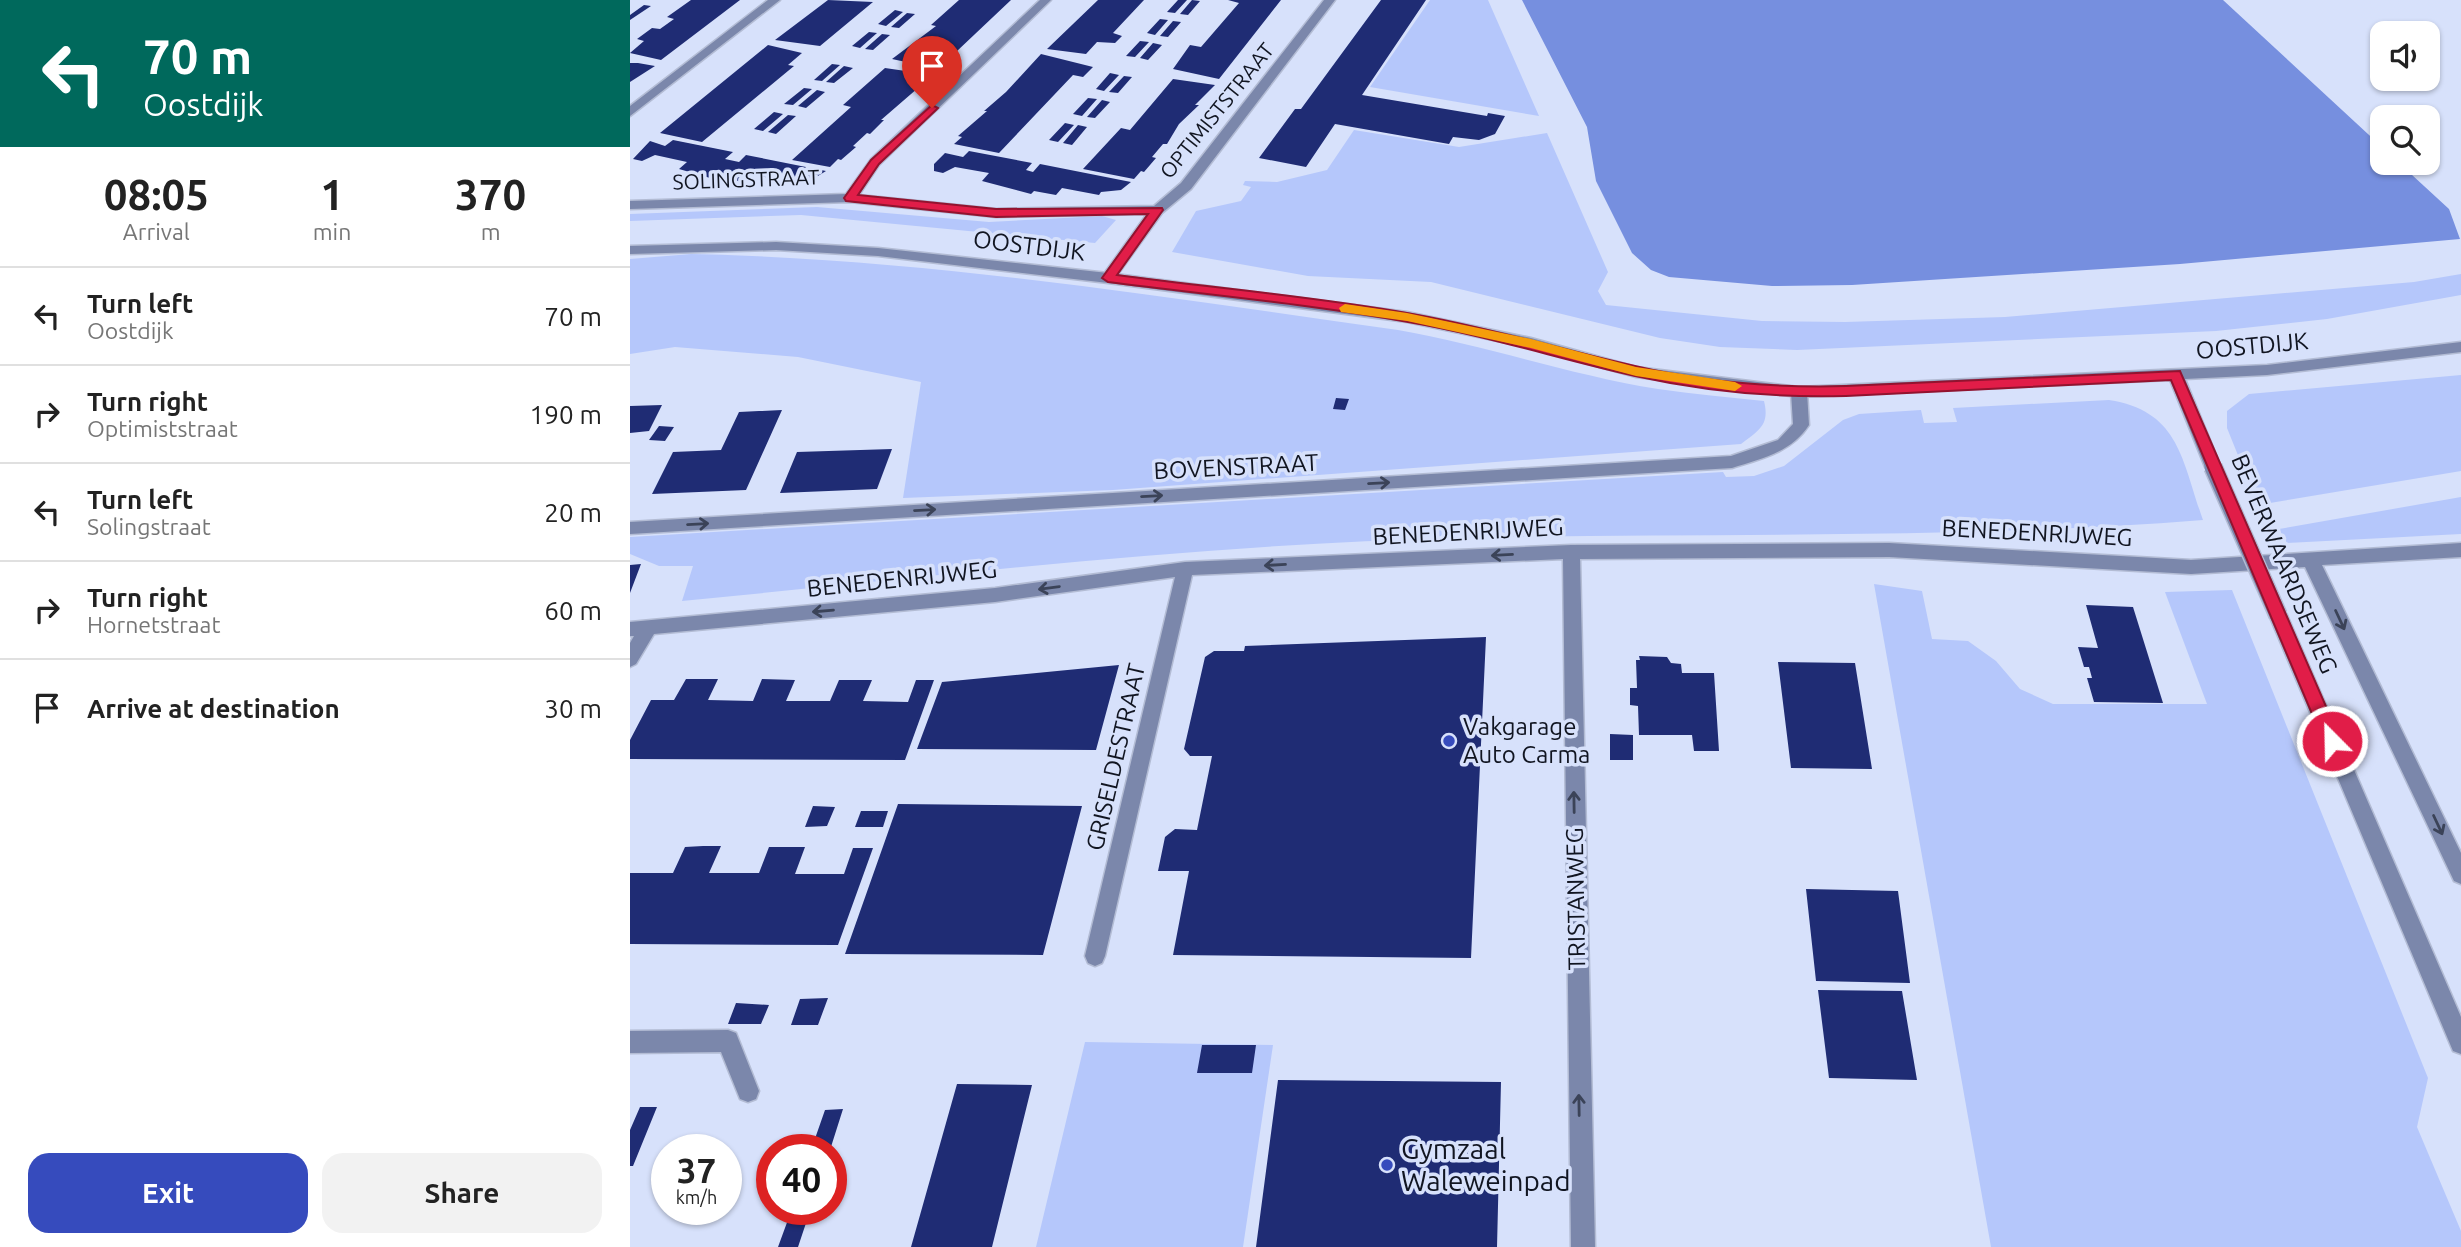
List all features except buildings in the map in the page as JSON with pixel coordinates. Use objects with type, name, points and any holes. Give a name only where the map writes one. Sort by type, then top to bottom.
[{"type":"street","points":[[630,112],[775,0]]},
{"type":"street","points":[[850,198],[875,162],[1046,0]]},
{"type":"street","name":"OPTIMISTSTRAAT","points":[[1108,278],[1157,210],[1186,186],[1330,0]]},
{"type":"street","name":"SOLINGSTRAAT","points":[[630,205],[850,198],[996,213],[1157,210]]},
{"type":"street","name":"OOSTDIJK","points":[[630,250],[776,246],[878,252],[1108,278],[1407,317],[1531,343],[1636,372],[1799,392],[2267,370],[2461,347]]},
{"type":"street","name":"BEVERWAARDSEWEG","points":[[2176,375],[2461,1043]]},
{"type":"street","name":"BOVENSTRAAT","points":[[630,528],[1732,462],[1784,444],[1801,425],[1799,392]]},
{"type":"street","name":"BENEDENRIJWEG","points":[[630,629],[995,595],[1185,569],[1570,552],[1889,550],[2191,567],[2461,550]]},
{"type":"street","name":"TRISTANWEG","points":[[1570,552],[1583,1247]]},
{"type":"street","points":[[2310,559],[2461,874]]},
{"type":"street","name":"GRISELDESTRAAT","points":[[1095,956],[1185,569]]},
{"type":"street","points":[[630,659],[649,627]]},
{"type":"street","points":[[630,1042],[728,1041],[748,1091]]},
{"type":"shaded area","points":[[1430,0],[1488,0],[1539,116],[1370,87]]},
{"type":"shaded area","points":[[1522,0],[2223,0],[2370,136],[2370,175],[2412,175],[2449,209],[2460,239],[2180,264],[1852,285],[1772,286],[1669,277],[1651,270],[1632,253],[1596,181],[1587,127]]},
{"type":"shaded area","points":[[1354,130],[1459,147],[1547,133],[1608,272],[1598,291],[1606,305],[1762,321],[1845,322],[2005,317],[2414,282],[2461,274],[2461,295],[2327,319],[2216,331],[1797,350],[1720,347],[1660,338],[1431,282],[1308,276],[1172,252],[1196,211],[1241,201],[1251,187],[1243,185],[1245,181],[1277,182],[1327,170]]},
{"type":"shaded area","points":[[817,207],[989,222],[1102,216],[1116,220],[1095,243],[801,215],[630,221],[630,214]]},
{"type":"shaded area","points":[[691,254],[869,263],[957,272],[1134,293],[1398,330],[1625,383],[1764,401],[1765,416],[1758,431],[1741,444],[1113,490],[903,498],[921,382],[798,357],[675,347],[630,354],[630,259]]},
{"type":"shaded area","points":[[2461,375],[2461,471],[2258,505],[2227,428],[2227,411],[2249,394]]},
{"type":"shaded area","points":[[2109,400],[2133,406],[2151,415],[2164,427],[2183,459],[2203,520],[1925,533],[1554,536],[1364,541],[1071,562],[682,601],[693,566],[659,566],[630,554],[630,537],[1723,472],[1726,477],[1754,476],[1784,466],[1843,420],[1859,414],[1921,410],[1924,423],[1957,422],[1953,408]]},
{"type":"shaded area","points":[[2461,497],[2461,534],[2287,543],[2279,529]]},
{"type":"shaded area","points":[[1874,584],[1922,591],[1932,639],[1968,641],[1996,661],[2020,689],[2053,704],[2207,704],[2165,592],[2232,590],[2428,1078],[2417,1127],[2461,1231],[2461,1247],[1991,1247]]},
{"type":"shaded area","points":[[1085,1042],[1273,1045],[1243,1247],[1036,1247]]},
{"type":"slow traffic","points":[[1345,308],[1407,317],[1531,343],[1636,372],[1735,386]]},
{"type":"place","name":"Vakgarage Auto Carma","points":[[1449,741]]},
{"type":"place","name":"Gymzaal Waleweinpad","points":[[1387,1165]]},
{"type":"route","points":[[932,108],[875,162],[850,198],[996,213],[1157,210],[1108,278],[1407,317],[1531,343],[1636,372],[1743,387],[1799,392],[1846,391],[2176,375],[2332,741]]}]
